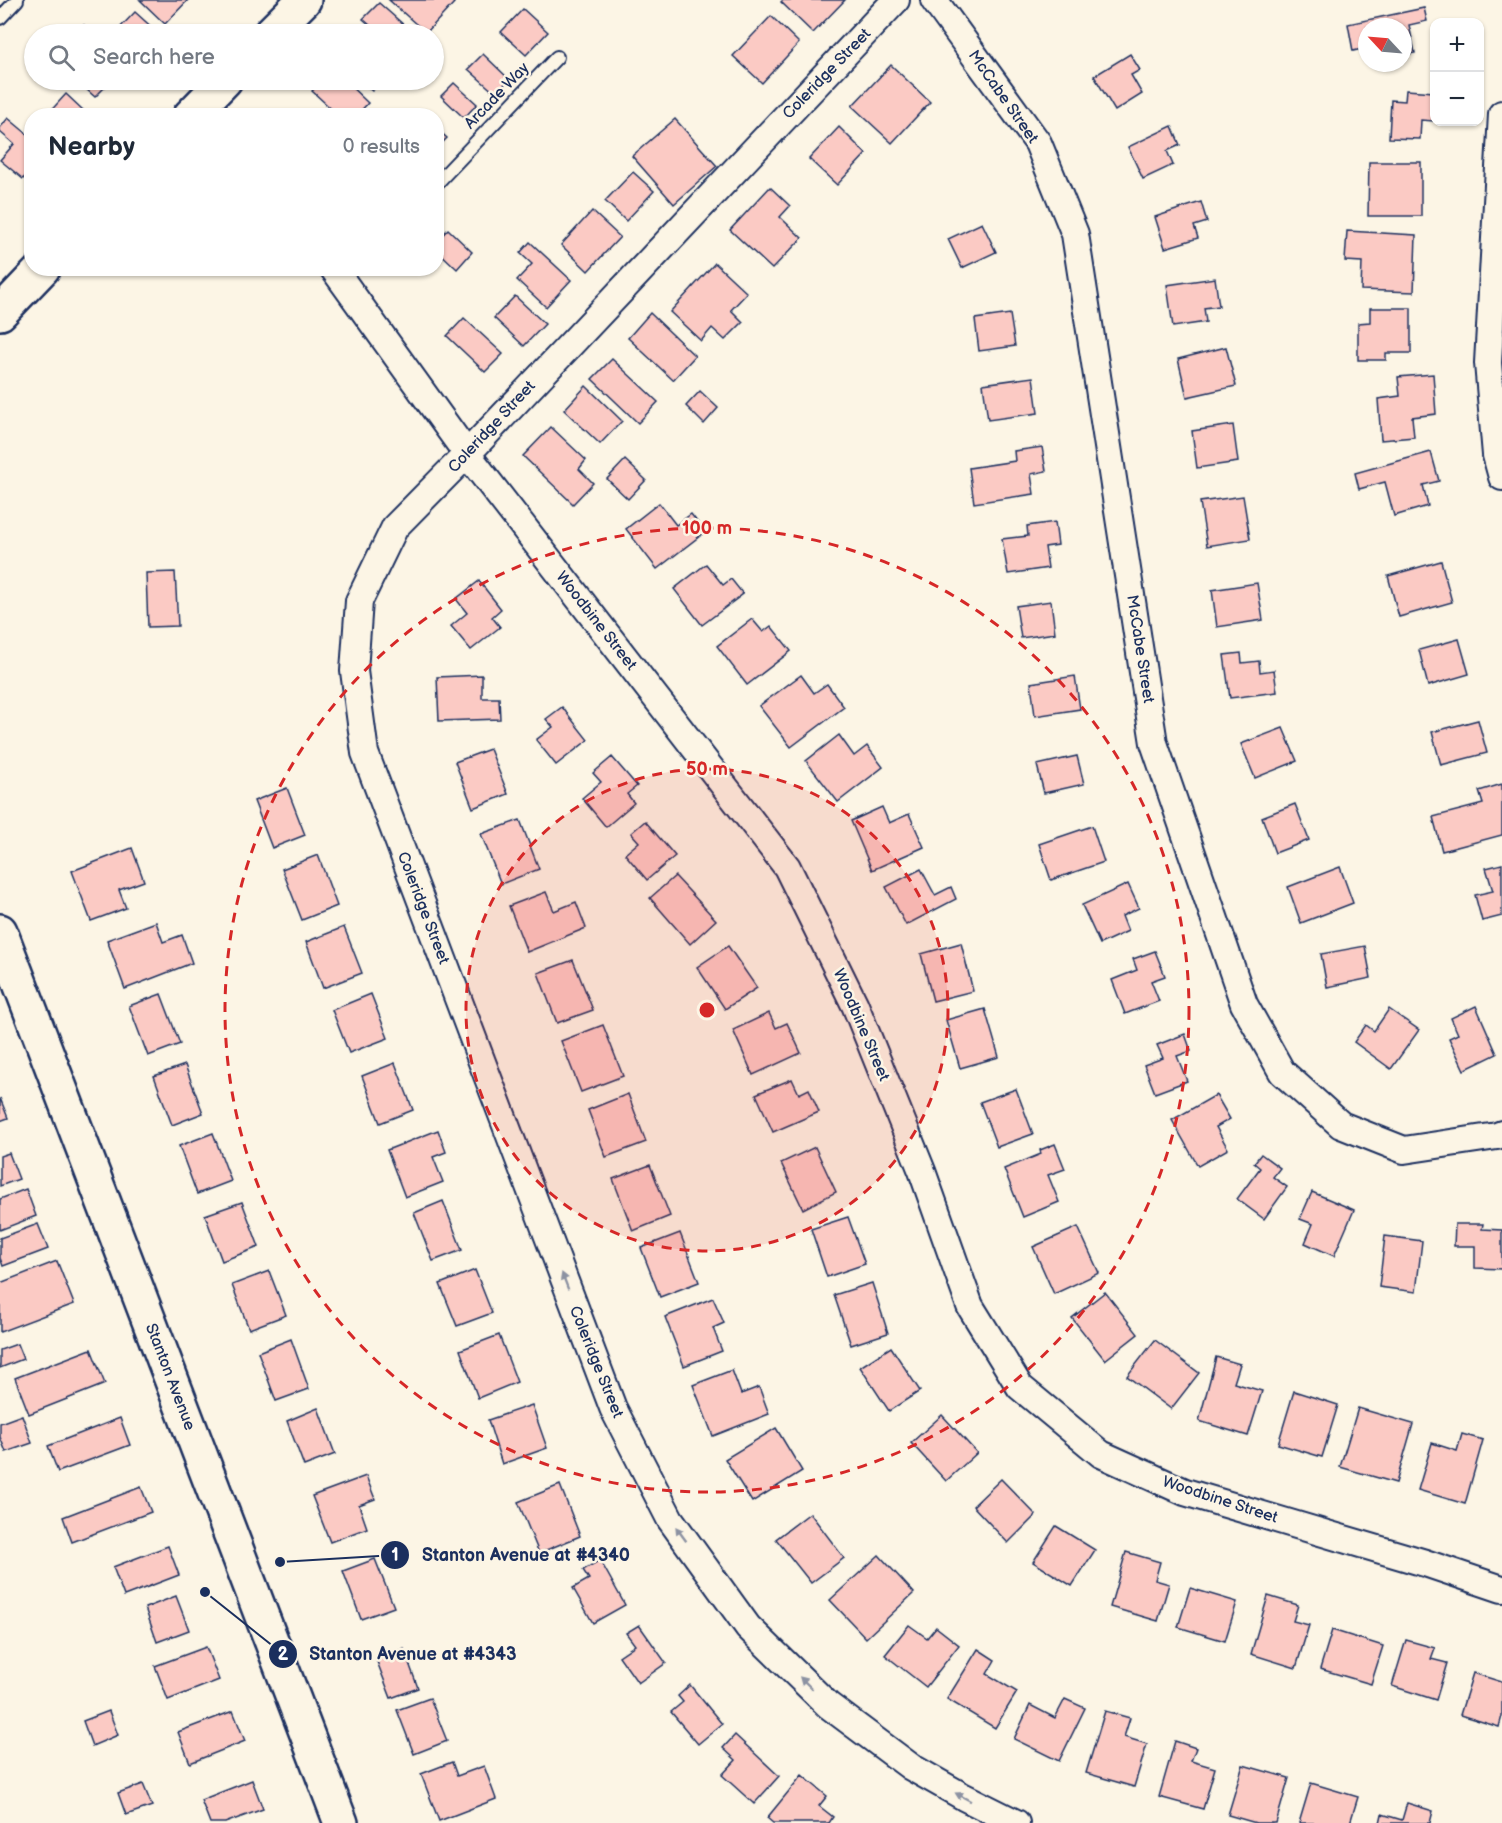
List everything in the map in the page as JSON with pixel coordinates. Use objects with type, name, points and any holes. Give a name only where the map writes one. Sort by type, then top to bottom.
[{"type":"street","name":"Coleridge Street","points":[[896,0],[679,227],[467,454],[395,527],[359,601],[354,671],[365,753],[613,1408],[670,1519],[748,1627],[828,1705],[910,1767],[1016,1823]]},
{"type":"street","name":"McCabe Street","points":[[934,0],[1038,143],[1075,234],[1154,743],[1244,1004],[1282,1072],[1341,1125],[1404,1150],[1502,1134]]},
{"type":"street","points":[[278,24],[296,3]]},
{"type":"street","points":[[203,108],[217,90]]},
{"type":"street","points":[[1502,114],[1488,363],[1496,455],[1502,477]]},
{"type":"street","points":[[0,313],[35,276]]},
{"type":"street","name":"Woodbine Street","points":[[343,276],[467,454],[787,867],[855,1005],[922,1172],[970,1306],[1020,1387],[1101,1454],[1185,1492],[1425,1563],[1502,1589]]},
{"type":"street","name":"Stanton Avenue","points":[[0,931],[341,1823]]},
{"type":"lane","points":[[0,18],[17,0]]},
{"type":"lane","name":"Arcade Way","points":[[444,176],[557,57]]},
{"type":"building","points":[[140,0],[188,0],[165,24]]},
{"type":"building","points":[[389,0],[451,0],[454,3],[434,24],[416,24]]},
{"type":"building","points":[[783,0],[845,0],[813,33],[781,2]]},
{"type":"building","points":[[379,3],[403,24],[369,24],[363,19]]},
{"type":"building","points":[[1424,8],[1427,21],[1412,24],[1412,18],[1376,18]]},
{"type":"building","points":[[523,9],[548,32],[526,55],[501,32]]},
{"type":"building","points":[[135,12],[148,24],[124,24]]},
{"type":"building","points":[[771,16],[799,43],[762,83],[733,56]]},
{"type":"building","points":[[1358,22],[1358,50],[1353,51],[1348,24]]},
{"type":"building","points":[[483,54],[509,79],[496,94],[468,69]]},
{"type":"building","points":[[1130,54],[1140,70],[1131,75],[1142,94],[1115,111],[1094,76]]},
{"type":"building","points":[[891,65],[930,102],[892,143],[852,106]]},
{"type":"building","points":[[454,83],[477,104],[464,118],[441,96]]},
{"type":"building","points":[[87,90],[102,90],[95,97]]},
{"type":"building","points":[[354,90],[368,103],[363,108],[330,108],[312,91]]},
{"type":"building","points":[[1406,90],[1430,92],[1430,121],[1421,120],[1420,139],[1389,138],[1391,100],[1405,101]]},
{"type":"building","points":[[66,94],[81,108],[53,108]]},
{"type":"building","points":[[8,118],[24,131],[23,179],[0,160],[14,144],[0,132],[0,128]]},
{"type":"building","points":[[675,119],[717,166],[674,204],[632,156]]},
{"type":"building","points":[[1172,126],[1180,145],[1167,151],[1173,165],[1143,179],[1128,147]]},
{"type":"building","points":[[839,127],[866,154],[837,185],[809,159]]},
{"type":"building","points":[[1369,162],[1421,162],[1421,216],[1368,216]]},
{"type":"building","points":[[633,172],[654,191],[626,221],[605,201]]},
{"type":"building","points":[[770,187],[790,206],[780,217],[802,238],[772,269],[730,230]]},
{"type":"building","points":[[1201,202],[1207,222],[1194,226],[1198,238],[1165,248],[1155,217]]},
{"type":"building","points":[[592,211],[620,237],[588,271],[561,245]]},
{"type":"building","points":[[982,223],[996,252],[962,268],[948,239]]},
{"type":"building","points":[[448,229],[472,252],[457,269],[444,257],[444,233]]},
{"type":"building","points":[[1347,231],[1416,235],[1414,292],[1361,290],[1362,262],[1345,261]]},
{"type":"building","points":[[530,242],[571,280],[546,307],[517,280],[532,264],[520,253]]},
{"type":"building","points":[[715,263],[747,293],[731,310],[743,322],[725,340],[712,328],[701,341],[670,312]]},
{"type":"building","points":[[1215,278],[1219,306],[1204,308],[1206,322],[1173,327],[1167,285]]},
{"type":"building","points":[[515,296],[545,324],[524,346],[494,318]]},
{"type":"building","points":[[1370,308],[1411,308],[1411,353],[1386,353],[1386,360],[1358,360],[1358,323],[1370,322]]},
{"type":"building","points":[[650,313],[695,356],[673,380],[628,338]]},
{"type":"building","points":[[1010,314],[1015,346],[979,351],[975,319]]},
{"type":"building","points":[[464,318],[503,354],[485,372],[447,336]]},
{"type":"building","points":[[1226,347],[1236,386],[1187,397],[1178,359]]},
{"type":"building","points":[[612,359],[658,402],[638,423],[592,379]]},
{"type":"building","points":[[1433,374],[1436,414],[1412,417],[1414,437],[1381,440],[1378,399],[1400,396],[1398,377]]},
{"type":"building","points":[[1033,377],[1038,413],[988,420],[983,384]]},
{"type":"building","points":[[586,386],[622,421],[600,444],[564,410]]},
{"type":"building","points":[[700,391],[718,408],[704,424],[686,406]]},
{"type":"building","points":[[1233,425],[1238,462],[1197,468],[1192,431]]},
{"type":"building","points":[[551,427],[586,460],[579,469],[593,483],[573,504],[523,456]]},
{"type":"building","points":[[1042,447],[1046,471],[1031,474],[1034,494],[974,503],[969,468],[1015,461],[1014,451]]},
{"type":"building","points":[[1431,452],[1439,481],[1423,485],[1428,506],[1394,516],[1385,482],[1359,489],[1355,473]]},
{"type":"building","points":[[625,460],[646,480],[628,499],[607,479]]},
{"type":"building","points":[[1243,496],[1250,539],[1207,546],[1200,502]]},
{"type":"building","points":[[659,503],[676,525],[691,514],[705,532],[657,569],[626,529]]},
{"type":"building","points":[[1055,522],[1058,545],[1045,547],[1048,568],[1008,574],[1002,539],[1028,536],[1027,526]]},
{"type":"building","points":[[1441,561],[1452,602],[1399,617],[1388,576]]},
{"type":"building","points":[[706,564],[723,585],[731,579],[743,594],[702,625],[674,589]]},
{"type":"building","points":[[175,572],[178,626],[148,627],[146,573]]},
{"type":"building","points":[[479,581],[501,609],[492,617],[500,627],[471,650],[451,626],[467,613],[456,599]]},
{"type":"building","points":[[1257,583],[1263,620],[1217,627],[1212,590]]},
{"type":"building","points":[[1051,601],[1055,633],[1021,638],[1016,606]]},
{"type":"building","points":[[752,619],[763,632],[771,626],[791,651],[747,685],[717,646]]},
{"type":"building","points":[[1459,639],[1469,674],[1428,686],[1419,650]]},
{"type":"building","points":[[1241,653],[1242,663],[1259,661],[1260,672],[1274,670],[1277,692],[1230,698],[1224,655]]},
{"type":"building","points":[[482,675],[482,698],[499,698],[500,719],[439,721],[437,677]]},
{"type":"building","points":[[801,675],[814,693],[827,684],[844,707],[791,747],[759,706]]},
{"type":"building","points":[[1075,676],[1080,709],[1035,716],[1031,683]]},
{"type":"building","points":[[562,707],[588,740],[556,765],[536,740],[553,727],[546,719]]},
{"type":"building","points":[[1478,720],[1487,753],[1441,765],[1432,732]]},
{"type":"building","points":[[1283,728],[1297,761],[1255,778],[1241,744]]},
{"type":"building","points":[[839,735],[854,756],[867,746],[883,767],[838,802],[806,761]]},
{"type":"building","points":[[490,749],[508,794],[473,808],[455,762]]},
{"type":"building","points":[[1077,756],[1084,784],[1044,793],[1037,765]]},
{"type":"building","points":[[612,757],[637,786],[627,794],[634,803],[606,827],[582,798],[601,782],[593,773]]},
{"type":"building","points":[[1502,784],[1502,835],[1442,851],[1433,817],[1483,804],[1479,791]]},
{"type":"building","points":[[287,788],[305,835],[272,848],[254,801]]},
{"type":"building","points":[[1295,804],[1309,840],[1275,853],[1262,817]]},
{"type":"building","points":[[882,807],[889,823],[909,814],[924,847],[872,870],[851,821]]},
{"type":"building","points":[[520,820],[539,869],[501,884],[481,834]]},
{"type":"building","points":[[645,821],[675,856],[647,880],[625,854],[639,842],[631,833]]},
{"type":"building","points":[[1092,826],[1104,862],[1051,880],[1039,844]]},
{"type":"building","points":[[132,848],[144,881],[119,890],[126,908],[91,921],[72,871]]},
{"type":"building","points":[[318,855],[337,906],[302,920],[282,869]]},
{"type":"building","points":[[1502,864],[1502,916],[1482,921],[1475,895],[1493,891],[1486,868]]},
{"type":"building","points":[[1340,867],[1353,903],[1301,923],[1288,887]]},
{"type":"building","points":[[921,869],[935,895],[951,887],[956,899],[906,925],[886,887]]},
{"type":"building","points":[[675,876],[716,920],[690,944],[650,898]]},
{"type":"building","points":[[1128,884],[1139,908],[1122,916],[1128,931],[1100,944],[1082,905]]},
{"type":"building","points":[[546,892],[554,911],[576,902],[586,928],[527,952],[509,906]]},
{"type":"building","points":[[156,922],[163,942],[182,935],[192,963],[125,989],[107,940]]},
{"type":"building","points":[[344,927],[362,973],[323,988],[306,942]]},
{"type":"building","points":[[961,943],[973,991],[933,1001],[921,954]]},
{"type":"building","points":[[728,946],[757,988],[725,1009],[697,967]]},
{"type":"building","points":[[1365,946],[1371,978],[1327,987],[1321,954]]},
{"type":"building","points":[[1155,951],[1165,976],[1151,981],[1159,1001],[1125,1014],[1112,980],[1137,970],[1133,959]]},
{"type":"building","points":[[573,960],[593,1010],[557,1023],[538,973]]},
{"type":"building","points":[[161,994],[180,1044],[148,1056],[129,1006]]},
{"type":"building","points":[[371,994],[388,1038],[349,1053],[332,1010]]},
{"type":"building","points":[[1476,1006],[1497,1054],[1464,1070],[1449,1038],[1458,1034],[1451,1018]]},
{"type":"building","points":[[985,1009],[999,1057],[960,1068],[946,1020]]},
{"type":"building","points":[[1389,1009],[1419,1030],[1391,1069],[1354,1042],[1366,1025],[1374,1031]]},
{"type":"building","points":[[769,1013],[776,1028],[787,1023],[801,1053],[753,1075],[733,1030]]},
{"type":"building","points":[[603,1025],[623,1076],[581,1092],[561,1041]]},
{"type":"building","points":[[1185,1034],[1191,1051],[1177,1056],[1187,1081],[1155,1093],[1144,1065],[1163,1058],[1157,1045]]},
{"type":"building","points":[[395,1063],[413,1110],[380,1123],[362,1076]]},
{"type":"building","points":[[185,1065],[203,1113],[172,1125],[154,1076]]},
{"type":"building","points":[[792,1079],[799,1094],[809,1089],[819,1112],[773,1132],[756,1094]]},
{"type":"building","points":[[1016,1089],[1033,1134],[997,1147],[980,1102]]},
{"type":"building","points":[[628,1094],[646,1142],[606,1157],[588,1110]]},
{"type":"building","points":[[1216,1095],[1230,1119],[1216,1127],[1228,1149],[1198,1166],[1172,1120]]},
{"type":"building","points":[[0,1098],[8,1118],[0,1121]]},
{"type":"building","points":[[438,1130],[446,1152],[433,1157],[443,1182],[405,1197],[387,1150]]},
{"type":"building","points":[[213,1133],[231,1181],[197,1194],[179,1146]]},
{"type":"building","points":[[1055,1144],[1065,1169],[1048,1175],[1059,1202],[1023,1217],[1004,1169],[1041,1154],[1040,1150]]},
{"type":"building","points":[[815,1147],[836,1192],[803,1209],[781,1163]]},
{"type":"building","points":[[9,1153],[19,1179],[0,1186],[0,1156]]},
{"type":"building","points":[[1261,1154],[1280,1168],[1273,1177],[1287,1187],[1264,1219],[1237,1199],[1260,1168],[1254,1163]]},
{"type":"building","points":[[650,1165],[670,1216],[633,1231],[613,1179]]},
{"type":"building","points":[[26,1189],[36,1216],[0,1230],[0,1199]]},
{"type":"building","points":[[1312,1192],[1354,1210],[1334,1256],[1305,1243],[1313,1224],[1300,1219]]},
{"type":"building","points":[[443,1201],[462,1250],[433,1261],[414,1213]]},
{"type":"building","points":[[242,1202],[259,1247],[222,1261],[205,1215]]},
{"type":"building","points":[[848,1217],[865,1264],[827,1277],[811,1229]]},
{"type":"building","points":[[38,1224],[48,1249],[3,1266],[0,1258],[0,1238]]},
{"type":"building","points":[[1455,1224],[1483,1224],[1482,1229],[1502,1230],[1502,1269],[1475,1268],[1475,1246],[1454,1246]]},
{"type":"building","points":[[1078,1227],[1099,1273],[1054,1294],[1033,1247]]},
{"type":"building","points":[[680,1233],[699,1282],[660,1297],[641,1248]]},
{"type":"building","points":[[1385,1236],[1422,1241],[1416,1292],[1379,1287]]},
{"type":"building","points":[[57,1261],[74,1304],[0,1332],[0,1283]]},
{"type":"building","points":[[475,1270],[492,1313],[457,1326],[440,1284]]},
{"type":"building","points":[[269,1271],[286,1315],[249,1329],[232,1285]]},
{"type":"building","points":[[872,1283],[888,1333],[851,1345],[834,1295]]},
{"type":"building","points":[[1105,1292],[1138,1334],[1105,1360],[1072,1318]]},
{"type":"building","points":[[713,1298],[724,1323],[713,1328],[722,1351],[684,1366],[665,1317]]},
{"type":"building","points":[[499,1335],[517,1382],[478,1398],[460,1350]]},
{"type":"building","points":[[291,1339],[309,1389],[276,1401],[258,1352]]},
{"type":"building","points":[[1155,1340],[1199,1373],[1171,1409],[1127,1376]]},
{"type":"building","points":[[17,1344],[23,1359],[0,1368],[0,1350]]},
{"type":"building","points":[[891,1347],[920,1391],[889,1411],[860,1367]]},
{"type":"building","points":[[91,1349],[105,1384],[29,1414],[15,1378]]},
{"type":"building","points":[[1216,1357],[1240,1364],[1234,1383],[1262,1391],[1248,1436],[1199,1421]]},
{"type":"building","points":[[732,1370],[741,1394],[759,1387],[769,1414],[713,1436],[693,1385]]},
{"type":"building","points":[[1294,1391],[1338,1405],[1322,1457],[1278,1444]]},
{"type":"building","points":[[532,1405],[547,1448],[502,1464],[488,1420]]},
{"type":"building","points":[[318,1408],[335,1454],[304,1466],[287,1421]]},
{"type":"building","points":[[1358,1408],[1413,1424],[1396,1483],[1340,1467]]},
{"type":"building","points":[[22,1415],[32,1443],[6,1452],[0,1437],[0,1423]]},
{"type":"building","points":[[942,1415],[977,1453],[946,1481],[911,1443]]},
{"type":"building","points":[[120,1418],[130,1445],[58,1472],[48,1446]]},
{"type":"building","points":[[776,1428],[802,1471],[752,1502],[725,1459]]},
{"type":"building","points":[[1462,1434],[1483,1440],[1465,1504],[1418,1490],[1432,1443],[1457,1451]]},
{"type":"building","points":[[366,1476],[375,1499],[359,1505],[367,1528],[330,1542],[312,1496]]},
{"type":"building","points":[[1001,1479],[1036,1515],[1008,1543],[973,1506]]},
{"type":"building","points":[[560,1485],[580,1536],[539,1553],[518,1502]]},
{"type":"building","points":[[141,1487],[151,1512],[72,1542],[63,1517]]},
{"type":"building","points":[[810,1513],[844,1558],[811,1583],[776,1539]]},
{"type":"building","points":[[1056,1526],[1095,1550],[1072,1586],[1033,1562]]},
{"type":"building","points":[[168,1546],[179,1575],[124,1596],[113,1567]]},
{"type":"building","points":[[1126,1552],[1160,1562],[1155,1580],[1169,1584],[1158,1621],[1110,1607]]},
{"type":"building","points":[[879,1555],[914,1593],[866,1638],[830,1600]]},
{"type":"building","points":[[375,1559],[394,1607],[361,1619],[343,1571]]},
{"type":"building","points":[[600,1560],[625,1605],[593,1623],[573,1588],[589,1579],[583,1570]]},
{"type":"building","points":[[1190,1588],[1237,1602],[1225,1641],[1178,1627]]},
{"type":"building","points":[[176,1596],[189,1630],[157,1642],[145,1608]]},
{"type":"building","points":[[1268,1596],[1298,1605],[1293,1621],[1309,1625],[1296,1668],[1251,1654]]},
{"type":"building","points":[[639,1625],[666,1663],[638,1683],[619,1656],[635,1645],[626,1633]]},
{"type":"building","points":[[909,1625],[927,1638],[936,1627],[959,1645],[926,1687],[885,1655]]},
{"type":"building","points":[[1332,1630],[1383,1646],[1371,1684],[1320,1669]]},
{"type":"building","points":[[1406,1640],[1435,1648],[1431,1659],[1447,1663],[1436,1700],[1392,1686]]},
{"type":"building","points":[[206,1647],[219,1680],[168,1700],[155,1666]]},
{"type":"building","points":[[404,1649],[418,1688],[391,1698],[376,1659]]},
{"type":"building","points":[[978,1649],[995,1660],[987,1674],[1017,1692],[995,1728],[947,1699]]},
{"type":"building","points":[[1473,1673],[1502,1682],[1502,1716],[1499,1727],[1460,1715]]},
{"type":"building","points":[[690,1685],[722,1724],[698,1744],[671,1712],[683,1702],[678,1696]]},
{"type":"building","points":[[430,1698],[447,1741],[414,1754],[397,1710]]},
{"type":"building","points":[[1065,1699],[1085,1708],[1059,1761],[1014,1739],[1030,1705],[1055,1718]]},
{"type":"building","points":[[109,1711],[118,1735],[92,1746],[83,1721]]},
{"type":"building","points":[[233,1711],[245,1741],[190,1763],[178,1732]]},
{"type":"building","points":[[1105,1711],[1130,1718],[1124,1737],[1147,1744],[1134,1787],[1086,1773]]},
{"type":"building","points":[[735,1735],[779,1776],[754,1804],[722,1775],[736,1760],[723,1748]]},
{"type":"building","points":[[1175,1741],[1196,1748],[1191,1761],[1215,1768],[1203,1809],[1159,1797]]},
{"type":"building","points":[[452,1762],[457,1776],[484,1766],[496,1799],[439,1821],[421,1774]]},
{"type":"building","points":[[1243,1765],[1289,1778],[1276,1823],[1256,1823],[1228,1815]]},
{"type":"building","points":[[802,1775],[827,1796],[819,1806],[833,1817],[829,1823],[773,1823],[767,1818]]},
{"type":"building","points":[[252,1780],[263,1809],[225,1823],[210,1823],[201,1800]]},
{"type":"building","points":[[1311,1783],[1358,1797],[1350,1823],[1299,1823]]},
{"type":"building","points":[[143,1784],[152,1806],[126,1815],[118,1793]]},
{"type":"building","points":[[1407,1803],[1433,1811],[1430,1823],[1380,1823],[1382,1814],[1402,1820]]},
{"type":"place","name":"Stanton Avenue at #4340","points":[[280,1562]]},
{"type":"place","name":"Stanton Avenue at #4343","points":[[205,1592]]}]
